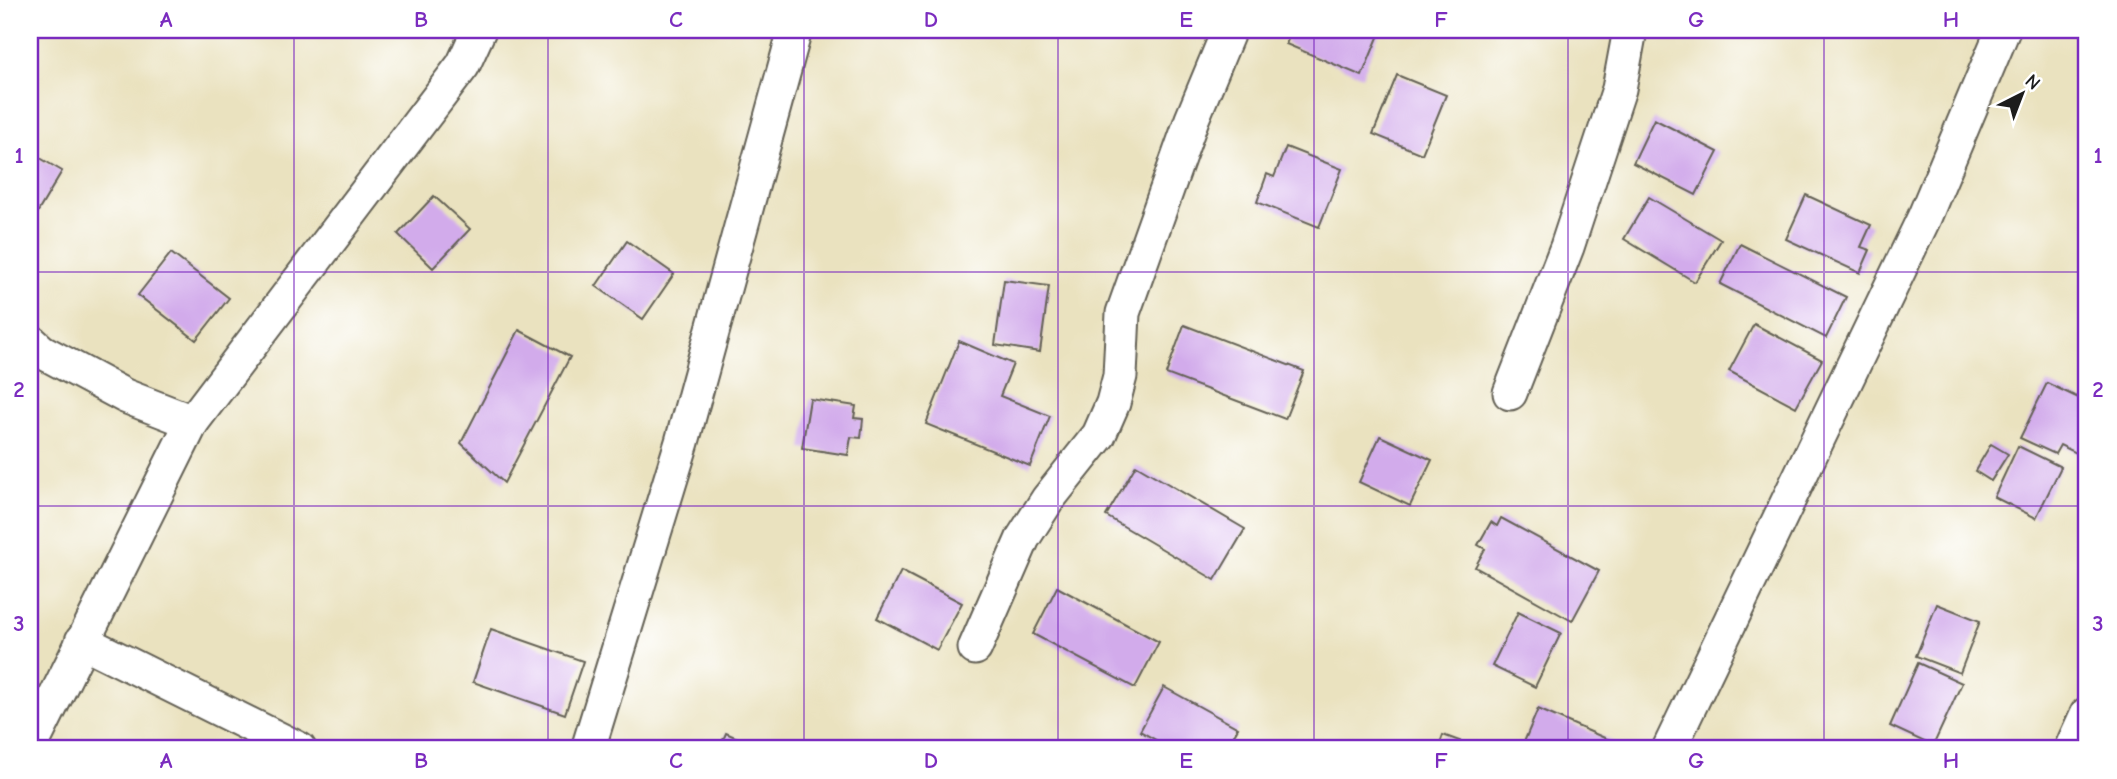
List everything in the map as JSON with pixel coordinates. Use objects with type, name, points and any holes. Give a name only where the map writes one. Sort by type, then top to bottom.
[{"type":"street","points":[[30,748],[192,422],[463,65],[479,30]]},
{"type":"street","points":[[588,749],[682,442],[795,30]]},
{"type":"street","points":[[975,648],[1023,538],[1048,499],[1100,435],[1120,376],[1123,313],[1192,119],[1229,30]]},
{"type":"street","points":[[1510,393],[1572,234],[1619,89],[1630,30]]},
{"type":"street","points":[[1669,749],[1924,218],[2003,30]]},
{"type":"street","points":[[30,341],[41,351],[125,396],[192,422]]},
{"type":"street","points":[[82,641],[299,749]]},
{"type":"street","points":[[2071,749],[2087,714]]},
{"type":"building","points":[[1292,30],[1381,30],[1362,76],[1286,44]]},
{"type":"building","points":[[1397,75],[1446,95],[1422,154],[1373,134]]},
{"type":"building","points":[[1654,119],[1718,152],[1696,195],[1633,163]]},
{"type":"building","points":[[1286,147],[1342,169],[1319,227],[1257,202],[1267,174],[1274,177]]},
{"type":"building","points":[[30,152],[62,171],[30,225]]},
{"type":"building","points":[[1806,195],[1871,225],[1861,247],[1870,250],[1860,273],[1786,239]]},
{"type":"building","points":[[434,196],[470,229],[433,268],[398,234]]},
{"type":"building","points":[[1649,197],[1721,240],[1695,282],[1624,239]]},
{"type":"building","points":[[627,241],[674,274],[643,319],[596,286]]},
{"type":"building","points":[[1740,244],[1846,297],[1826,338],[1720,284]]},
{"type":"building","points":[[171,253],[229,298],[196,340],[138,295]]},
{"type":"building","points":[[1004,280],[1049,286],[1040,352],[995,345]]},
{"type":"building","points":[[1754,324],[1822,360],[1796,407],[1729,371]]},
{"type":"building","points":[[1184,325],[1304,371],[1285,419],[1166,374]]},
{"type":"building","points":[[519,330],[570,357],[504,483],[461,443]]},
{"type":"building","points":[[959,341],[1013,364],[1000,396],[1050,416],[1030,466],[926,424]]},
{"type":"building","points":[[2047,383],[2087,402],[2087,458],[2060,445],[2055,454],[2020,438]]},
{"type":"building","points":[[810,399],[856,406],[854,418],[863,419],[861,438],[851,437],[848,455],[802,448]]},
{"type":"building","points":[[1380,436],[1432,460],[1410,506],[1359,482]]},
{"type":"building","points":[[1991,444],[2008,454],[1991,481],[1975,471]]},
{"type":"building","points":[[2018,446],[2061,467],[2036,518],[1994,497]]},
{"type":"building","points":[[1136,465],[1245,529],[1215,580],[1106,516]]},
{"type":"building","points":[[1501,518],[1599,571],[1572,621],[1475,567],[1485,549],[1478,545],[1491,522],[1497,526]]},
{"type":"building","points":[[901,571],[962,603],[937,650],[877,618]]},
{"type":"building","points":[[1057,587],[1159,642],[1135,688],[1033,634]]},
{"type":"building","points":[[1937,604],[1980,621],[1960,673],[1916,656]]},
{"type":"building","points":[[1518,612],[1561,633],[1535,687],[1492,666]]},
{"type":"building","points":[[491,629],[583,661],[565,714],[473,682]]},
{"type":"building","points":[[1918,663],[1962,683],[1933,746],[1890,726]]},
{"type":"building","points":[[1164,687],[1238,728],[1226,749],[1172,749],[1140,731]]},
{"type":"building","points":[[1538,709],[1630,749],[1521,749]]},
{"type":"building","points":[[726,733],[762,749],[719,749]]},
{"type":"building","points":[[1443,735],[1481,749],[1438,749]]}]
